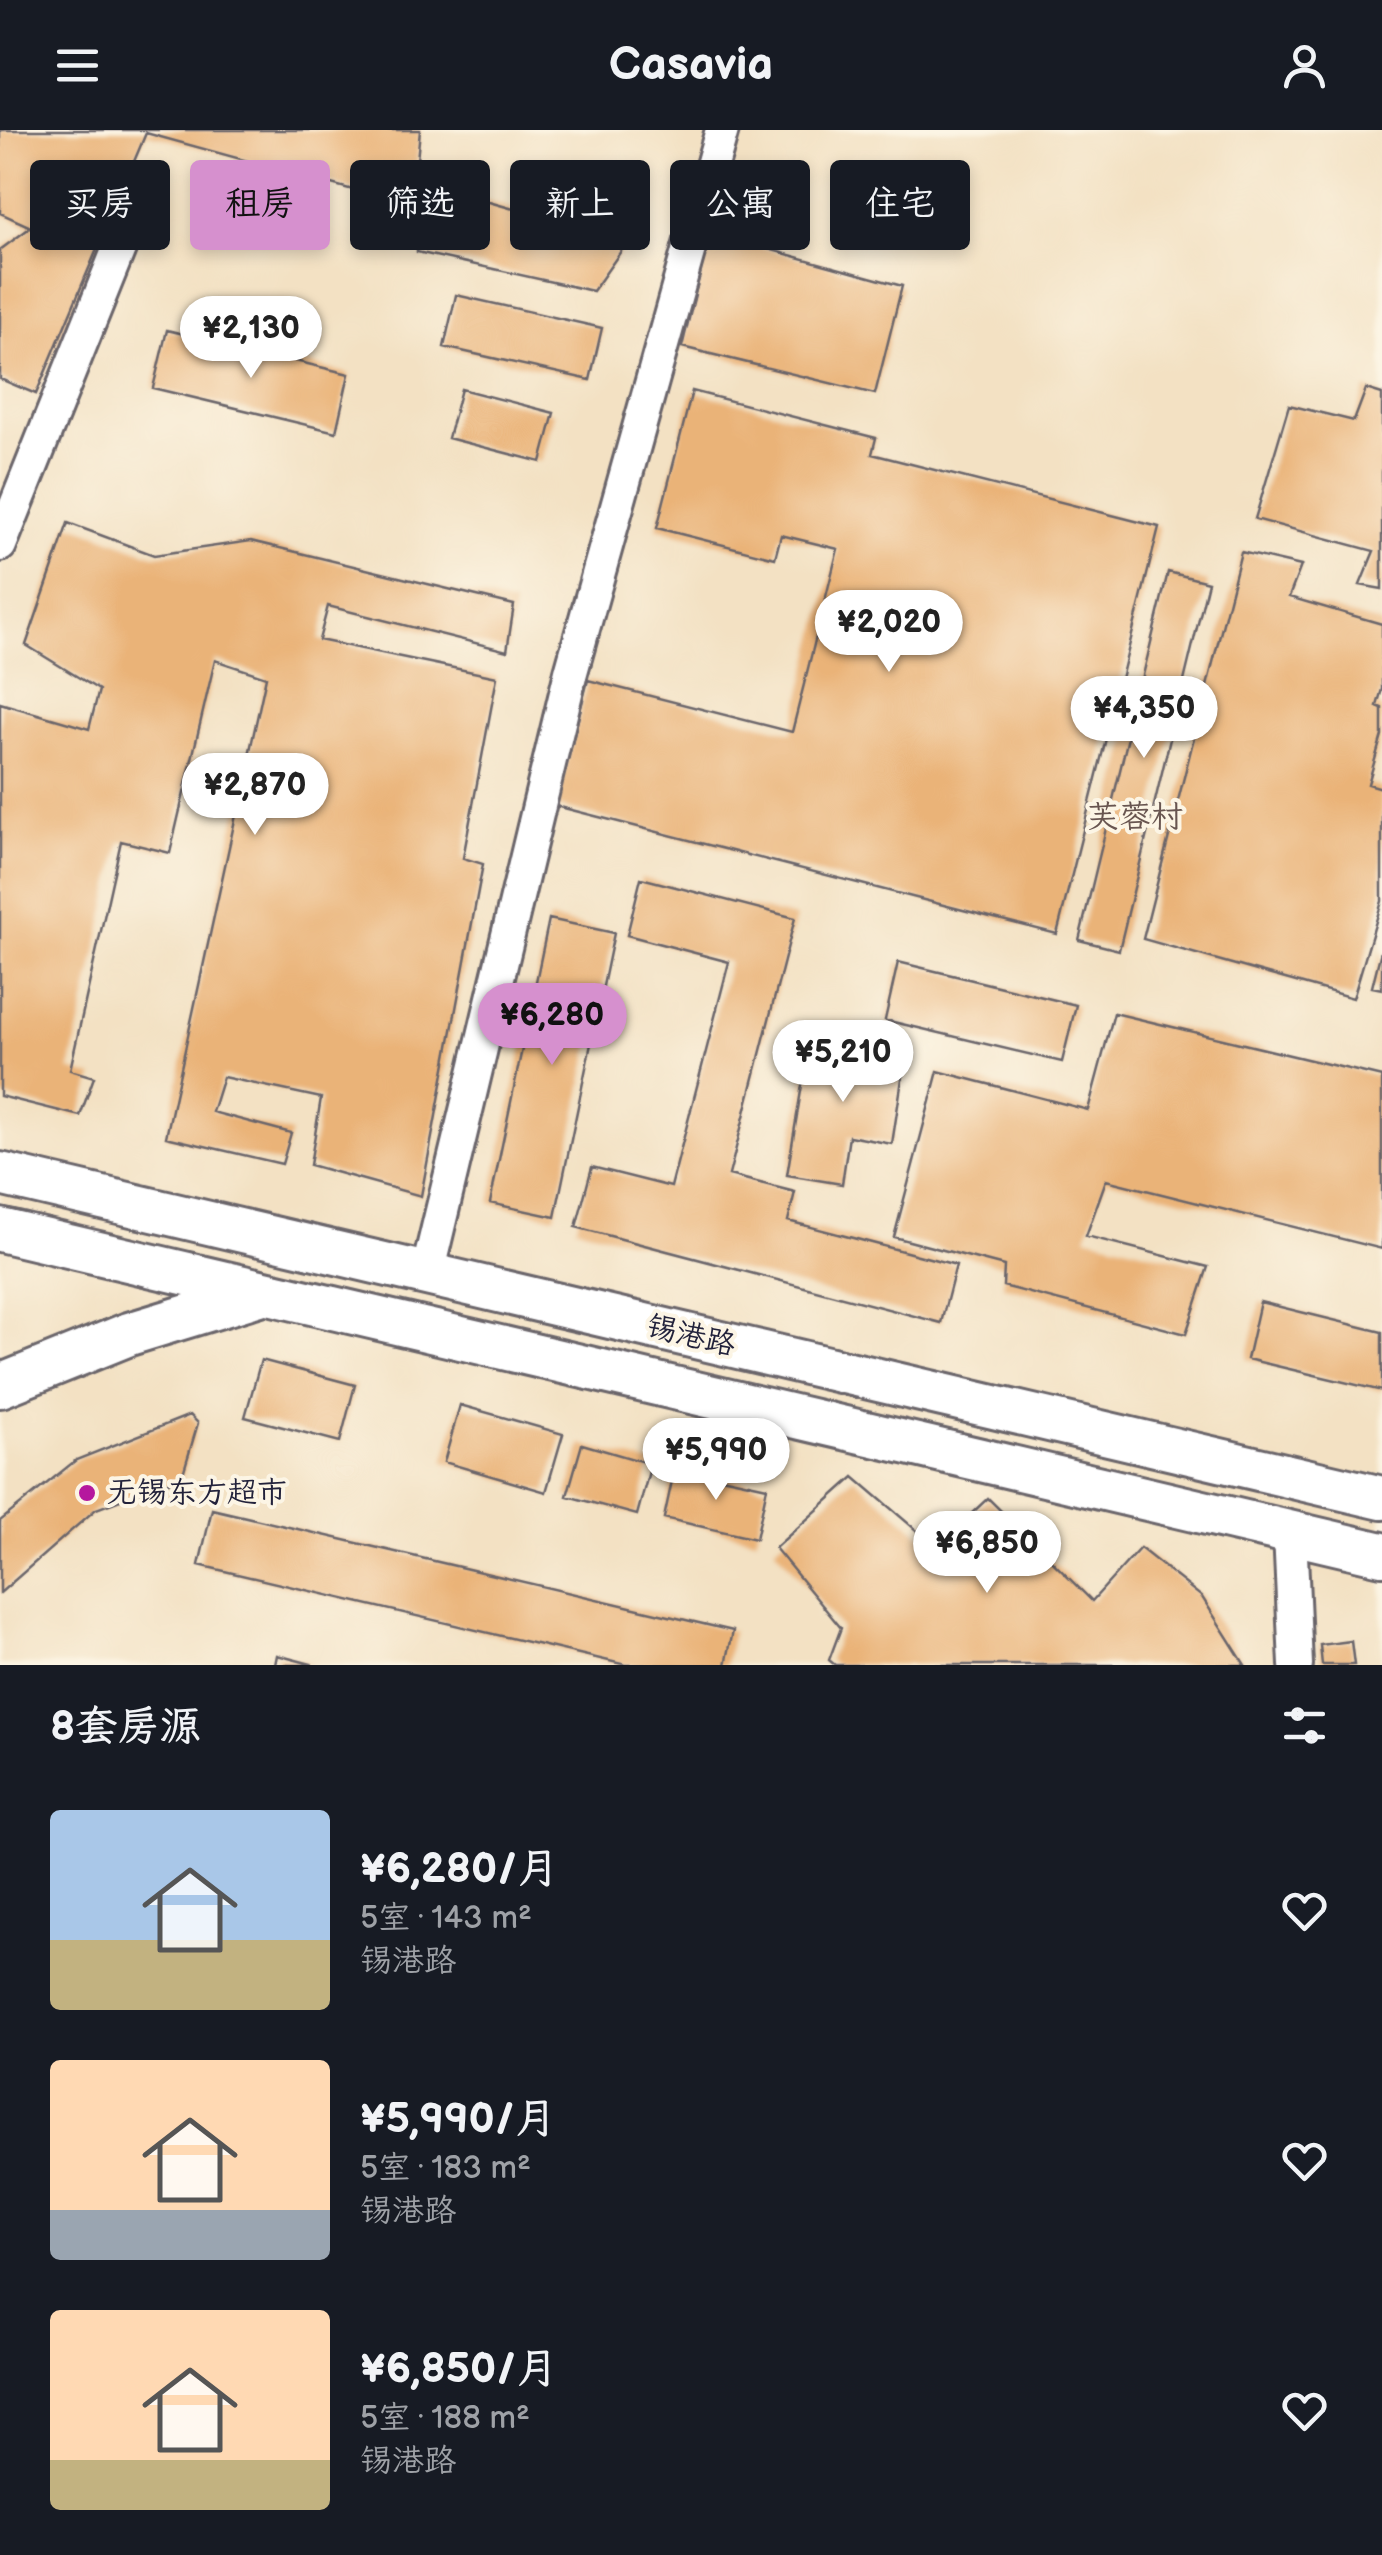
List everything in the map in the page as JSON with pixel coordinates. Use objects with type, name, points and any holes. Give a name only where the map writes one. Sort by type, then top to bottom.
[{"type":"main road","name":"锡港路","points":[[0,1174],[1382,1498]]},
{"type":"main road","name":"锡港路","points":[[0,1230],[1382,1554]]},
{"type":"main road","points":[[0,1386],[129,1334],[267,1292]]},
{"type":"street","points":[[427,1274],[571,672],[722,130]]},
{"type":"street","points":[[0,545],[118,250]]},
{"type":"street","points":[[1290,1533],[1296,1665]]},
{"type":"building","points":[[0,130],[420,130],[417,160],[350,160],[350,189],[330,184],[330,160],[244,160],[146,133],[135,160],[30,160],[30,227],[0,213]]},
{"type":"building","points":[[490,202],[510,208],[510,250],[622,250],[593,291],[417,252],[490,250]]},
{"type":"building","points":[[30,228],[30,250],[97,250],[36,394],[0,379],[0,250]]},
{"type":"building","points":[[706,250],[772,250],[902,286],[875,394],[682,347]]},
{"type":"building","points":[[456,295],[602,328],[590,380],[444,347]]},
{"type":"building","points":[[167,330],[349,374],[336,432],[153,388]]},
{"type":"building","points":[[461,389],[554,413],[541,462],[448,438]]},
{"type":"building","points":[[1366,389],[1382,394],[1382,589],[1360,585],[1374,551],[1255,519],[1289,405],[1354,421]]},
{"type":"building","points":[[692,391],[876,438],[872,454],[1159,527],[1057,934],[556,806],[588,680],[792,732],[838,549],[781,535],[775,558],[657,528]]},
{"type":"building","points":[[68,523],[154,555],[251,541],[514,605],[507,651],[328,606],[319,640],[497,677],[463,858],[483,864],[421,1196],[310,1165],[321,1098],[223,1077],[212,1112],[291,1133],[282,1164],[166,1137],[266,677],[215,660],[170,853],[121,841],[70,1070],[94,1077],[80,1116],[0,1096],[0,703],[89,729],[99,690],[26,645]]},
{"type":"building","points":[[1241,552],[1301,566],[1289,597],[1382,624],[1382,689],[1377,706],[1382,708],[1382,735],[1368,784],[1382,788],[1382,901],[1353,998],[1143,939]]},
{"type":"building","points":[[1168,572],[1208,582],[1119,950],[1079,940]]},
{"type":"building","points":[[641,878],[795,918],[729,1175],[795,1192],[788,1221],[956,1265],[941,1323],[576,1227],[592,1167],[671,1187],[729,962],[627,935]]},
{"type":"building","points":[[549,919],[614,933],[555,1217],[490,1203]]},
{"type":"building","points":[[1382,952],[1382,989],[1372,987]]},
{"type":"building","points":[[898,962],[1076,1005],[1062,1062],[885,1020]]},
{"type":"building","points":[[1114,1013],[1382,1077],[1382,1249],[1106,1180],[1086,1236],[1208,1267],[1186,1334],[1003,1286],[1004,1266],[894,1237],[938,1071],[1088,1110]]},
{"type":"building","points":[[810,1037],[906,1053],[892,1144],[849,1136],[842,1184],[787,1175]]},
{"type":"building","points":[[1260,1302],[1382,1332],[1382,1391],[1247,1359]]},
{"type":"building","points":[[261,1360],[355,1385],[340,1442],[245,1417]]},
{"type":"building","points":[[460,1405],[563,1434],[546,1492],[444,1462]]},
{"type":"building","name":"无锡东方超市","points":[[190,1415],[198,1423],[182,1477],[96,1509],[0,1593],[0,1521],[76,1460]]},
{"type":"building","points":[[582,1444],[651,1464],[637,1515],[567,1496]]},
{"type":"building","points":[[675,1467],[767,1487],[756,1539],[664,1518]]},
{"type":"building","points":[[854,1477],[936,1547],[988,1498],[1092,1601],[1140,1548],[1202,1597],[1245,1665],[835,1665],[829,1660],[841,1628],[775,1548]]},
{"type":"building","points":[[212,1509],[733,1631],[726,1665],[626,1665],[199,1565]]},
{"type":"building","points":[[1351,1641],[1354,1665],[1322,1665],[1320,1645]]},
{"type":"building","points":[[277,1655],[311,1664],[275,1665]]},
{"type":"place","name":"无锡东方超市","points":[[87,1493]]},
{"type":"district","name":"芙蓉村","points":[[1135,817]]}]
